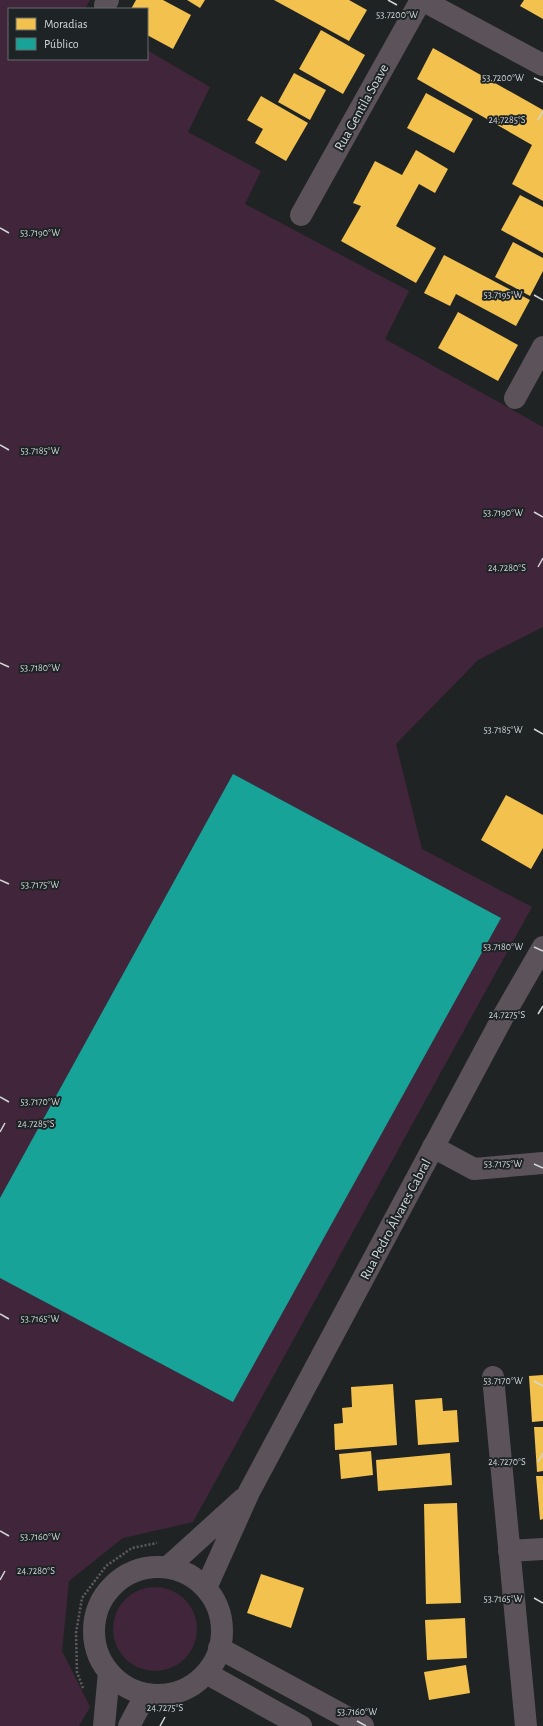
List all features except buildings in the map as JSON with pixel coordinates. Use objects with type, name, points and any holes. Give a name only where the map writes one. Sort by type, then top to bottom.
[{"type":"street","points":[[422,0],[543,65]]},
{"type":"street","name":"Rua Gentila Soave","points":[[302,215],[422,0]]},
{"type":"street","points":[[515,398],[543,347]]},
{"type":"street","name":"Rua Pedro Álvares Cabral","points":[[206,1588],[249,1492],[505,1013],[543,947]]},
{"type":"street","points":[[433,1147],[474,1169],[543,1164]]},
{"type":"street","points":[[493,1377],[526,1726]]},
{"type":"street","name":"Rua Pedro Álvares Cabral","points":[[168,1567],[249,1492]]},
{"type":"street","points":[[509,1551],[543,1549]]},
{"type":"street","points":[[168,1567],[189,1574],[206,1588],[217,1606],[222,1627],[219,1648],[214,1661],[206,1673],[194,1684],[179,1691],[163,1695],[146,1694],[125,1686],[109,1672],[98,1653],[96,1646],[94,1631],[97,1609],[109,1590],[125,1575],[146,1568],[168,1567]]},
{"type":"street","points":[[219,1648],[363,1726]]},
{"type":"street","points":[[104,1726],[109,1672]]},
{"type":"street","points":[[206,1673],[301,1726]]},
{"type":"street","points":[[129,1726],[146,1694]]},
{"type":"path","points":[[84,1693],[77,1672],[76,1633],[82,1598],[106,1566],[132,1548],[158,1543]]},
{"type":"shaded area","points":[[0,0],[90,0],[86,8],[8,8],[8,60],[148,60],[148,51],[210,87],[188,132],[261,171],[245,204],[409,291],[385,339],[543,427],[543,627],[478,660],[396,744],[422,849],[532,907],[193,1522],[123,1538],[69,1581],[62,1651],[90,1707],[79,1726],[0,1726]]},
{"type":"shaded area","points":[[155,1587],[171,1590],[185,1599],[194,1613],[197,1629],[194,1645],[185,1659],[171,1668],[155,1671],[139,1668],[125,1659],[116,1645],[113,1629],[116,1613],[125,1599],[139,1590]]}]
